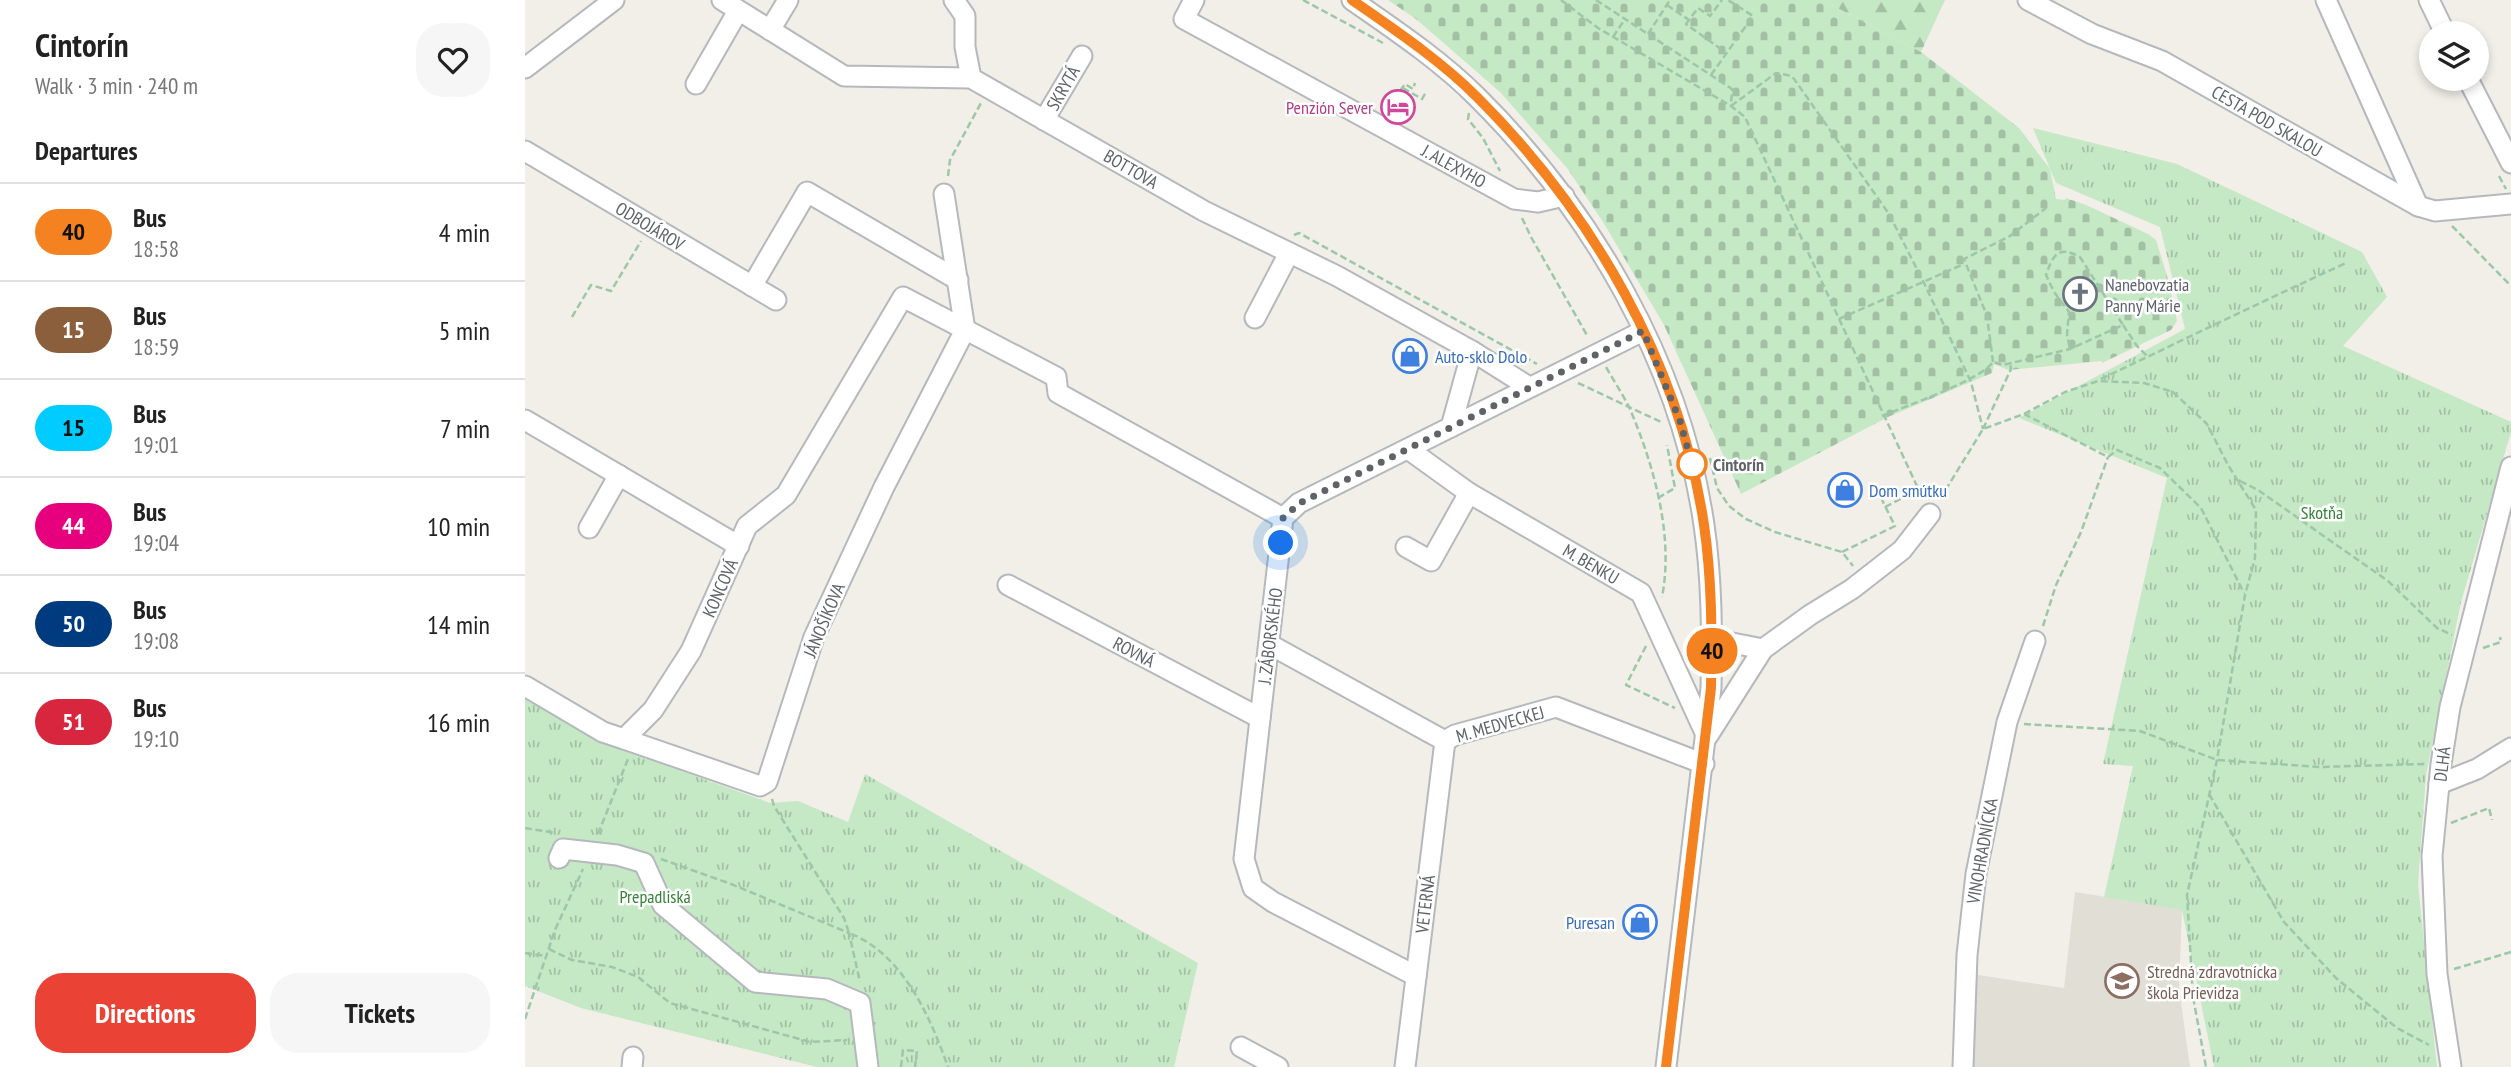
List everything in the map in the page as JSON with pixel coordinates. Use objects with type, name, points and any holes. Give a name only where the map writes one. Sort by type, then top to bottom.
[{"type":"street","points":[[526,66],[614,0]]},
{"type":"street","points":[[770,30],[788,0]]},
{"type":"street","points":[[954,0],[965,16],[965,47],[971,78]]},
{"type":"street","name":"J. ALEXYHO","points":[[1194,0],[1184,19],[1514,199],[1538,202],[1564,196]]},
{"type":"street","points":[[1352,0],[1410,41],[1477,97],[1564,196],[1615,276],[1643,331],[1680,421],[1697,485],[1704,526],[1712,639],[1711,688],[1666,1067]]},
{"type":"street","name":"CESTA POD SKALOU","points":[[2028,0],[2092,34],[2162,61],[2427,209]]},
{"type":"street","points":[[2326,0],[2427,209],[2511,204]]},
{"type":"street","points":[[2429,0],[2439,21]]},
{"type":"street","points":[[696,84],[730,6]]},
{"type":"street","name":"BOTTOVA","points":[[730,6],[844,76],[971,78],[1204,212],[1289,253],[1472,351],[1529,387]]},
{"type":"street","name":"SKRYTÁ","points":[[1044,120],[1082,56]]},
{"type":"street","points":[[2474,91],[2511,163]]},
{"type":"street","name":"ODBOJÁROV","points":[[525,151],[776,300]]},
{"type":"street","points":[[752,286],[807,192],[958,280]]},
{"type":"street","points":[[944,194],[965,330]]},
{"type":"street","points":[[1255,318],[1289,253]]},
{"type":"street","points":[[739,546],[747,526],[786,495],[903,297],[1056,377],[1058,393],[1283,518],[1300,503],[1643,331]]},
{"type":"street","name":"JÁNOŠÍKOVA","points":[[767,782],[814,637],[884,487],[965,330]]},
{"type":"street","points":[[1451,427],[1472,351]]},
{"type":"street","name":"KONCOVÁ","points":[[525,419],[739,546],[691,651],[653,710],[629,741]]},
{"type":"street","name":"M. BENKU","points":[[1408,449],[1469,492],[1641,593],[1707,738]]},
{"type":"street","name":"DLHÁ","points":[[2450,1061],[2437,974],[2432,856],[2440,774],[2450,707],[2511,467]]},
{"type":"street","points":[[589,528],[619,475]]},
{"type":"street","points":[[1406,547],[1431,561],[1469,492]]},
{"type":"street","points":[[1707,738],[1763,649],[1902,550],[1930,514]]},
{"type":"street","name":"J. ZÁBORSKÉHO","points":[[1283,518],[1244,859],[1253,888],[1273,902],[1416,976]]},
{"type":"street","name":"ROVNÁ","points":[[1008,585],[1260,718]]},
{"type":"street","points":[[1712,639],[1763,649]]},
{"type":"street","name":"VINOHRADNÍCKA","points":[[1963,1067],[1967,955],[1976,874],[2007,722],[2035,641]]},
{"type":"street","name":"M. MEDVECKEJ","points":[[1269,644],[1445,741],[1455,735],[1556,708],[1703,764]]},
{"type":"street","points":[[525,686],[603,732],[759,786],[767,782]]},
{"type":"street","name":"VETERNÁ","points":[[1405,1067],[1445,741]]},
{"type":"street","points":[[2440,774],[2477,769],[2511,748]]},
{"type":"street","points":[[559,858],[563,849],[617,855],[643,863],[663,905],[755,982],[827,989],[860,1003],[868,1067]]},
{"type":"street","points":[[1241,1047],[1278,1067]]},
{"type":"path","points":[[1562,0],[1613,37],[1731,106],[1745,117],[1882,416],[1930,514]]},
{"type":"path","points":[[1596,0],[1732,89],[1731,106]]},
{"type":"path","points":[[1604,6],[1607,0]]},
{"type":"path","points":[[1648,34],[1670,0]]},
{"type":"path","points":[[1722,0],[1710,16],[1698,8],[1686,24],[1727,53]]},
{"type":"path","points":[[1711,75],[1753,16],[1728,0]]},
{"type":"path","points":[[1667,5],[1689,20]]},
{"type":"path","points":[[1613,37],[1625,19]]},
{"type":"path","points":[[1731,106],[1776,73],[1792,76],[1889,214],[1969,379],[1983,429]]},
{"type":"path","points":[[1415,83],[1413,89],[1405,85],[1401,90],[1422,99],[1426,92]]},
{"type":"path","points":[[944,194],[950,160],[990,88]]},
{"type":"path","points":[[1882,416],[1989,368],[1993,362],[1987,316],[1964,259],[2010,236],[2046,208]]},
{"type":"path","points":[[2427,209],[2473,245],[2511,286]]},
{"type":"path","points":[[572,317],[591,285],[611,291],[650,226]]},
{"type":"path","points":[[2070,349],[2067,335],[2069,312],[2054,292],[2046,275],[2052,258],[2062,252],[2071,252],[2080,257],[2137,346],[2148,357]]},
{"type":"path","points":[[1983,429],[2024,414],[2065,392],[2098,381],[2346,263]]},
{"type":"path","points":[[1839,319],[1965,264]]},
{"type":"path","points":[[1993,362],[2003,365],[2070,349],[2123,325]]},
{"type":"path","points":[[1930,514],[1983,429],[2011,369],[2010,363]]},
{"type":"path","points":[[2098,381],[2144,383],[2173,392],[2207,424],[2256,510],[2255,558],[2245,595],[2217,760],[2187,895],[2193,997],[2206,1067]]},
{"type":"path","points":[[1629,407],[1662,424]]},
{"type":"path","points":[[2024,414],[2108,457]]},
{"type":"path","points":[[1658,499],[1675,488],[1665,439]]},
{"type":"path","points":[[1708,449],[1717,488],[1730,506],[1746,519],[1775,532],[1842,552],[1863,580]]},
{"type":"path","points":[[2035,641],[2046,622],[2056,585],[2081,532],[2108,457],[2117,450],[2160,468],[2201,508],[2245,595]]},
{"type":"path","points":[[2237,479],[2258,490],[2388,581],[2437,628],[2447,634]]},
{"type":"path","points":[[1885,507],[1918,490]]},
{"type":"path","points":[[1842,552],[1895,526],[1882,500]]},
{"type":"path","points":[[2007,722],[2140,731],[2217,760],[2440,774]]},
{"type":"path","points":[[525,1019],[555,930],[590,852],[629,741]]},
{"type":"path","points":[[767,782],[774,806],[844,918],[863,996],[860,1003]]},
{"type":"path","points":[[2209,794],[2284,922],[2336,978],[2397,1028],[2450,1061]]},
{"type":"path","points":[[2451,823],[2489,808],[2492,820]]},
{"type":"path","points":[[525,828],[561,834]]},
{"type":"path","points":[[654,856],[868,940],[894,965],[919,1002],[948,1067]]},
{"type":"path","points":[[549,949],[572,960],[612,967],[638,977],[670,1003],[810,1042],[845,1041],[865,1035]]},
{"type":"path","points":[[2437,974],[2511,952]]},
{"type":"path","points":[[525,953],[546,956]]},
{"type":"path","points":[[901,1067],[903,1050],[917,1051],[915,1067]]},
{"type":"shaded area","name":"Stredná zdravotnícka škola Prievidza","points":[[2075,892],[2182,909],[2179,988],[2190,1067],[1968,1067],[1972,974],[2064,988]]},
{"type":"green space","points":[[1388,0],[1822,0],[1921,52],[2019,128],[2050,169],[2056,199],[2066,198],[2086,205],[2156,240],[2177,321],[2171,330],[2102,363],[2008,370],[1994,364],[1992,373],[1888,417],[1741,494],[1664,325],[1603,222],[1567,168],[1500,92],[1416,19]]},
{"type":"green space","points":[[1822,0],[1945,0],[1921,52]]},
{"type":"green space","name":"Skotňa","points":[[2033,128],[2177,164],[2362,252],[2387,297],[2343,346],[2511,422],[2511,432],[2461,602],[2426,775],[2418,884],[2437,1067],[2214,1067],[2182,910],[2104,897],[2133,766],[2103,764],[2167,478],[2019,418],[2185,329],[2160,227],[2056,183]]},
{"type":"green space","name":"Prepadliská","points":[[525,697],[598,741],[770,803],[798,801],[848,822],[865,774],[1198,963],[1174,1067],[817,1067],[581,1008],[525,986]]},
{"type":"bus line","name":"40","points":[[1352,0],[1410,41],[1477,97],[1564,196],[1628,298],[1680,421],[1697,485],[1704,526],[1710,586],[1711,688],[1666,1067]]},
{"type":"place","name":"Penzión Sever","points":[[1398,107]]},
{"type":"place","name":"Nanebovzatia Panny Márie","points":[[2080,294]]},
{"type":"place","name":"Auto-sklo Dolo","points":[[1410,356]]},
{"type":"place","name":"Cintorín","points":[[1692,464]]},
{"type":"place","name":"Dom smútku","points":[[1845,490]]},
{"type":"place","name":"Puresan","points":[[1640,922]]},
{"type":"place","name":"Stredná zdravotnícka škola Prievidza","points":[[2122,981]]},
{"type":"route","points":[[1281,543],[1283,518],[1300,503],[1643,331],[1680,421],[1692,464]]}]
